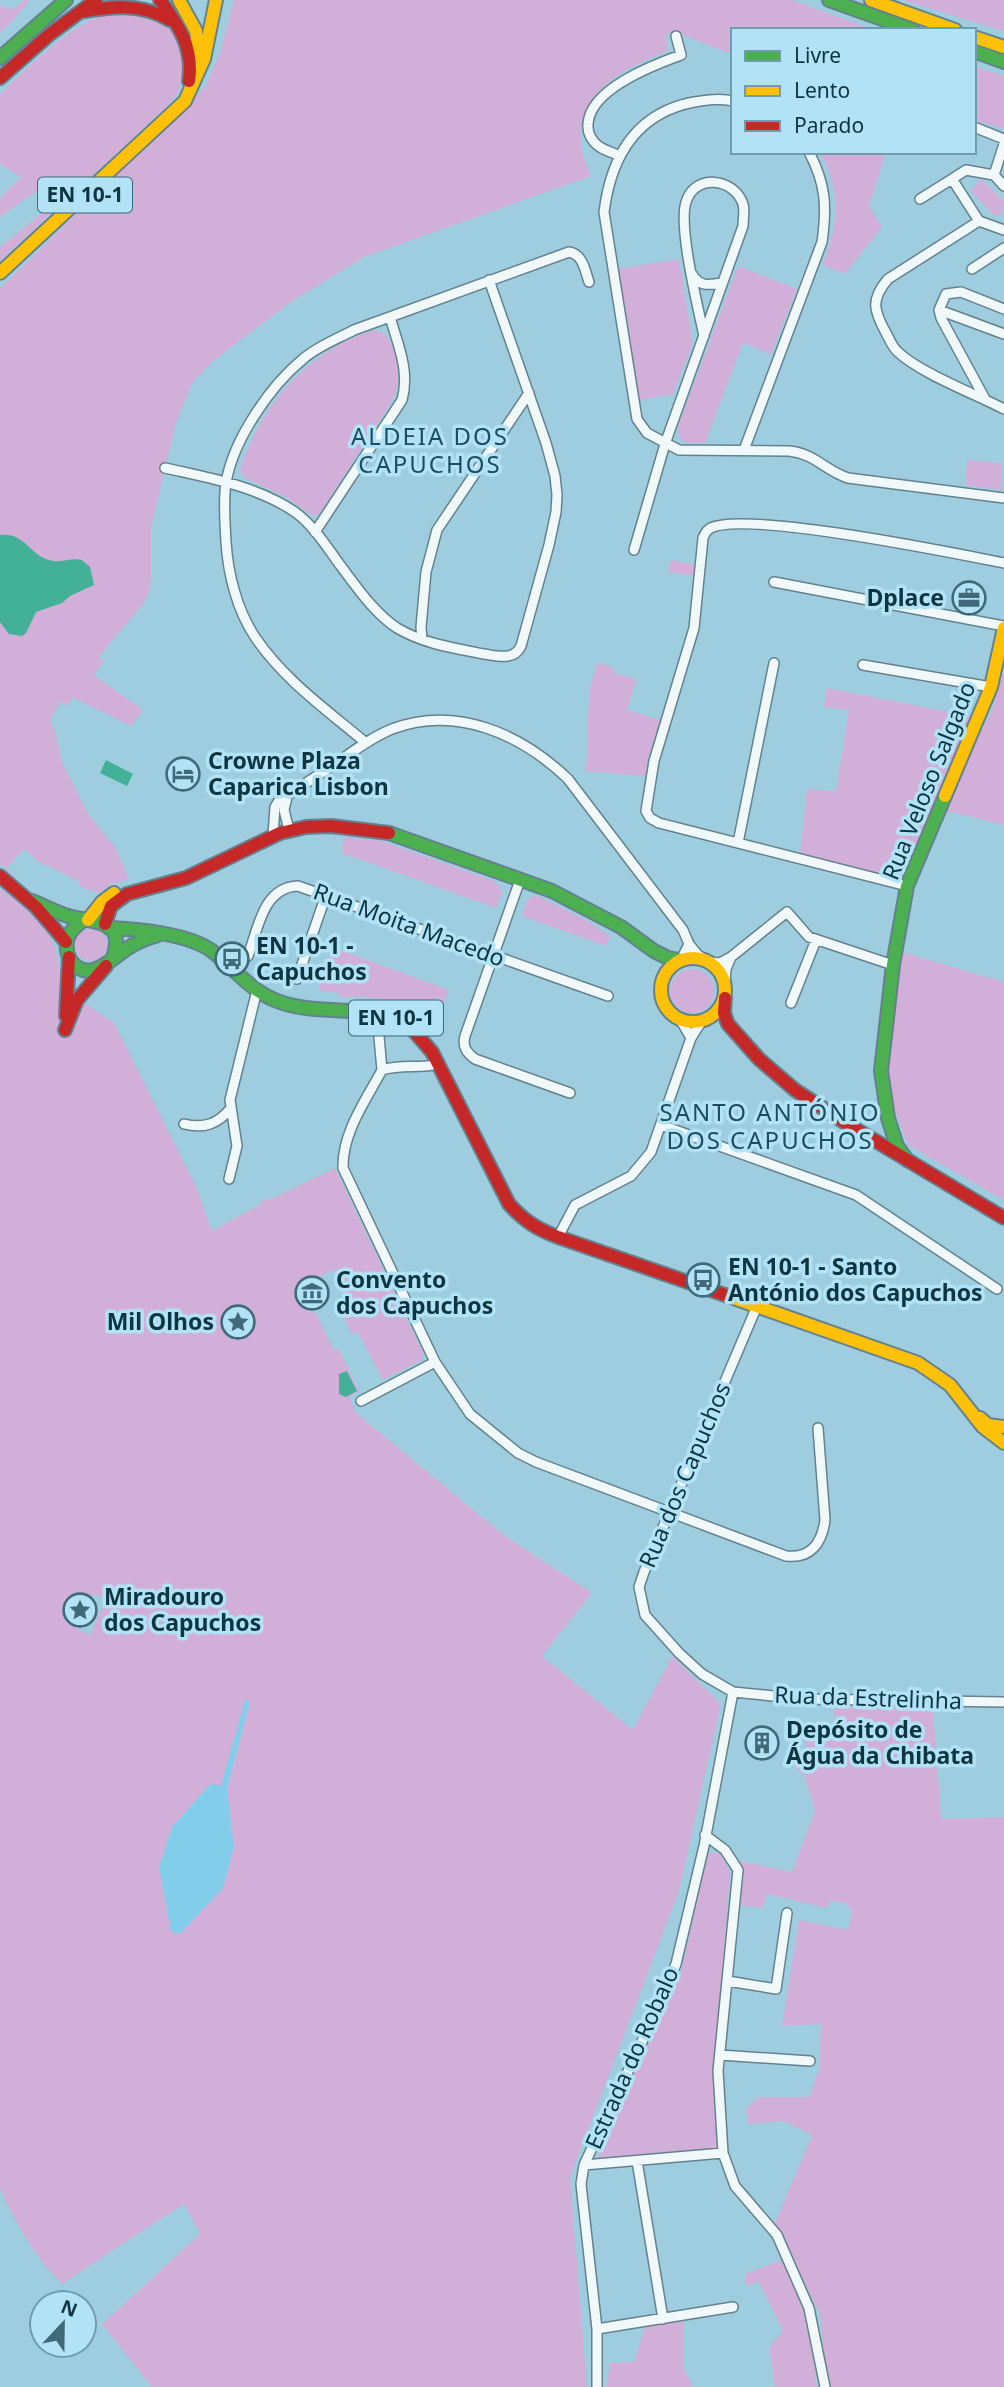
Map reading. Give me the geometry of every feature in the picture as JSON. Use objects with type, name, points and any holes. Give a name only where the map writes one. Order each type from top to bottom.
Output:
[{"type":"main road","points":[[0,58],[66,0]]},
{"type":"main road","points":[[0,78],[36,45],[96,0]]},
{"type":"main road","name":"EN 10-1","points":[[160,0],[182,33],[191,56],[191,76],[183,99],[171,116]]},
{"type":"main road","points":[[166,0],[179,16],[191,20]]},
{"type":"main road","name":"EN 10-1","points":[[179,0],[198,39],[200,54],[194,84]]},
{"type":"main road","name":"EN 10-1","points":[[191,20],[207,13],[216,0]]},
{"type":"main road","name":"EN 10-1","points":[[0,273],[185,101],[206,51],[216,0]]},
{"type":"main road","points":[[830,0],[907,28]]},
{"type":"main road","points":[[871,0],[949,28]]},
{"type":"main road","points":[[78,12],[117,4],[140,5],[168,18],[182,33]]},
{"type":"main road","points":[[976,38],[1004,47]]},
{"type":"main road","points":[[976,52],[1004,62]]},
{"type":"main road","name":"Rua Veloso Salgado","points":[[907,1160],[900,1153],[888,1118],[881,1071],[893,965],[907,886],[991,687],[1004,627]]},
{"type":"main road","points":[[69,957],[65,1030],[77,1000],[114,954],[114,936],[107,926],[107,910],[112,903],[120,897],[184,879],[273,835],[334,824],[393,834],[552,891],[621,928],[668,958],[699,958],[708,961],[720,971],[725,982],[724,1013],[727,1024]]},
{"type":"main road","name":"EN 10-1","points":[[0,876],[48,917],[65,942],[69,957]]},
{"type":"main road","points":[[65,942],[71,929],[86,920],[112,894],[122,891],[135,892]]},
{"type":"main road","name":"EN 10-1","points":[[32,901],[107,926],[184,938],[200,944],[257,990],[282,1004],[307,1008],[358,1009],[385,1014],[403,1021],[418,1034],[439,1064],[509,1205],[522,1219],[537,1229],[558,1237],[918,1363],[941,1376],[976,1415],[990,1436],[1004,1443]]},
{"type":"main road","points":[[69,957],[76,965],[86,970],[96,970],[136,943],[160,935]]},
{"type":"main road","points":[[654,951],[665,973]]},
{"type":"main road","points":[[680,960],[665,973],[660,993],[669,1012],[681,1021],[717,1020],[727,1024],[779,1077],[819,1107],[856,1129],[870,1132],[907,1160],[1004,1218]]},
{"type":"main road","points":[[704,1021],[716,1014],[725,998]]},
{"type":"main road","points":[[880,1138],[888,1118]]},
{"type":"main road","points":[[880,1138],[887,1144],[895,1137]]},
{"type":"main road","name":"EN 10-1","points":[[976,1415],[988,1425],[1004,1427]]},
{"type":"street","points":[[620,156],[599,146],[591,137],[587,130],[590,114],[617,85],[646,68],[681,55],[676,36]]},
{"type":"street","points":[[731,100],[703,100],[681,105],[644,124],[620,156],[606,194],[604,212],[608,243],[637,418],[647,433],[665,444],[687,451],[804,453],[838,475],[848,478],[1004,498]]},
{"type":"street","points":[[976,128],[1004,139]]},
{"type":"street","points":[[994,175],[1004,144]]},
{"type":"street","points":[[744,450],[822,242],[826,211],[824,190],[810,154]]},
{"type":"street","points":[[920,199],[966,170],[994,175],[1004,186]]},
{"type":"street","points":[[952,179],[979,221],[1004,230]]},
{"type":"street","points":[[634,550],[665,444],[704,335],[722,283],[743,226],[744,210],[736,192],[718,181],[698,186],[685,203],[691,272],[704,335]]},
{"type":"street","points":[[979,221],[888,279],[880,290],[875,308],[876,315],[900,354],[1004,409]]},
{"type":"street","points":[[972,270],[1004,248]]},
{"type":"street","points":[[366,743],[274,663],[253,635],[237,600],[227,559],[224,520],[226,482],[240,445],[263,403],[303,359],[323,345],[390,317],[569,252],[579,256],[589,282]]},
{"type":"street","points":[[691,272],[699,282],[706,285],[722,283]]},
{"type":"street","points":[[165,468],[226,482],[281,503],[298,514],[356,586],[397,628],[442,646],[501,657],[513,656],[521,646],[556,512],[555,476],[489,280]]},
{"type":"street","points":[[985,399],[940,317],[939,310],[946,294],[956,292],[1004,309]]},
{"type":"street","points":[[939,310],[1004,334]]},
{"type":"street","points":[[315,532],[402,400],[406,386],[405,370],[390,317]]},
{"type":"street","points":[[422,639],[426,572],[437,530],[529,393]]},
{"type":"street","points":[[907,886],[659,823],[650,818],[646,811],[654,761],[694,628],[701,544],[706,531],[711,528],[788,526],[1004,563]]},
{"type":"street","points":[[774,582],[1004,627]]},
{"type":"street","points":[[738,843],[774,663]]},
{"type":"street","points":[[863,665],[991,687]]},
{"type":"street","points":[[273,835],[275,807],[278,802],[366,743],[402,726],[442,720],[485,726],[524,744],[554,765],[568,779],[683,930],[689,944],[698,955],[708,961],[720,963],[731,957],[787,912],[805,933],[816,940],[893,965]]},
{"type":"street","points":[[287,797],[284,810],[289,830]]},
{"type":"street","points":[[520,880],[464,1041],[467,1053],[475,1059],[570,1093]]},
{"type":"street","name":"Rua Moita Macedo","points":[[248,956],[269,900],[282,888],[298,886],[608,996]]},
{"type":"street","points":[[297,979],[326,895]]},
{"type":"street","points":[[791,1003],[816,940]]},
{"type":"street","points":[[680,960],[689,944]]},
{"type":"street","points":[[725,982],[731,957]]},
{"type":"street","points":[[229,1179],[237,1146],[230,1100],[257,990]]},
{"type":"street","points":[[385,1014],[379,1037],[382,1070],[351,1130],[344,1149],[343,1168],[435,1362],[470,1414],[518,1453],[786,1556],[796,1557],[805,1555],[820,1541],[825,1520],[818,1428]]},
{"type":"street","points":[[681,1021],[691,1038]]},
{"type":"street","points":[[558,1237],[575,1205],[631,1176],[642,1164],[661,1125],[691,1038],[704,1021]]},
{"type":"street","points":[[382,1070],[439,1064]]},
{"type":"street","points":[[184,1125],[213,1124],[223,1118],[231,1108]]},
{"type":"street","points":[[661,1125],[856,1195],[997,1289]]},
{"type":"street","name":"Rua dos Capuchos","points":[[733,1692],[702,1674],[679,1653],[645,1615],[639,1587],[757,1306]]},
{"type":"street","points":[[361,1401],[435,1362]]},
{"type":"street","name":"Rua da Estrelinha","points":[[733,1692],[804,1699],[1004,1702]]},
{"type":"street","name":"Estrada do Robalo","points":[[597,2387],[597,2329],[581,2183],[584,2165],[676,1964],[733,1692]]},
{"type":"street","points":[[705,1835],[725,1850],[738,1870],[719,2071],[723,2152],[735,2186],[776,2235],[809,2308],[814,2322],[825,2387]]},
{"type":"street","points":[[727,1981],[776,1989],[788,1913]]},
{"type":"street","points":[[720,2055],[810,2061]]},
{"type":"street","points":[[584,2165],[723,2152]]},
{"type":"street","points":[[637,2161],[663,2319]]},
{"type":"street","points":[[597,2329],[733,2307]]},
{"type":"shaded area","points":[[24,0],[30,0],[0,33],[0,5],[13,9]]},
{"type":"shaded area","points":[[234,0],[792,0],[869,28],[731,28],[731,54],[672,31],[666,35],[668,51],[636,65],[607,84],[586,110],[581,126],[581,145],[591,176],[364,257],[288,304],[212,362],[192,383],[175,426],[151,528],[149,592],[143,604],[99,657],[104,661],[94,675],[143,710],[131,726],[72,697],[68,706],[60,702],[50,721],[62,762],[88,814],[115,847],[129,879],[111,884],[99,893],[80,887],[80,882],[45,864],[44,866],[24,849],[7,868],[16,879],[0,864],[0,288],[87,201],[186,109],[206,85],[220,52]]},
{"type":"shaded area","points":[[902,0],[1004,0],[1004,31]]},
{"type":"shaded area","points":[[135,10],[165,25],[179,40],[185,61],[177,94],[0,261],[0,247],[53,204],[41,188],[0,217],[0,198],[21,177],[0,164],[0,94],[80,26],[108,13]]},
{"type":"shaded area","points":[[976,67],[1004,76],[1004,129],[976,122]]},
{"type":"shaded area","points":[[821,154],[885,154],[869,206],[882,227],[845,274],[823,265],[832,235],[835,208],[835,195]]},
{"type":"shaded area","points":[[981,179],[1004,201],[1004,209],[996,217],[970,191]]},
{"type":"shaded area","points":[[679,259],[692,337],[691,348],[673,394],[639,400],[617,269]]},
{"type":"shaded area","points":[[738,266],[797,289],[771,354],[743,343],[705,443],[688,443],[680,439],[678,427]]},
{"type":"shaded area","points":[[374,330],[381,332],[391,343],[398,370],[396,391],[320,513],[313,516],[286,497],[242,476],[240,469],[249,445],[274,402],[290,383],[328,351]]},
{"type":"shaded area","points":[[967,460],[1002,463],[1001,490],[965,485]]},
{"type":"shaded area","points":[[0,535],[16,537],[49,560],[82,560],[90,567],[94,585],[70,596],[62,603],[36,612],[22,636],[9,634],[0,622]]},
{"type":"shaded area","points":[[671,560],[697,565],[697,576],[668,572]]},
{"type":"shaded area","points":[[597,663],[614,667],[613,673],[637,679],[627,710],[660,720],[646,776],[586,771],[589,691]]},
{"type":"shaded area","points":[[1004,670],[1004,825],[953,812],[942,814],[956,780],[992,711]]},
{"type":"shaded area","points":[[827,688],[975,717],[923,829],[906,882],[800,854],[807,789],[836,791],[849,710],[824,707]]},
{"type":"shaded area","points":[[106,760],[133,774],[127,786],[100,773]]},
{"type":"shaded area","points":[[343,837],[382,841],[494,881],[502,893],[496,908],[342,853]]},
{"type":"shaded area","points":[[0,888],[36,918],[52,940],[57,953],[59,985],[114,1023],[197,1189],[212,1231],[259,1205],[265,1198],[269,1200],[335,1168],[423,1353],[422,1360],[383,1380],[358,1332],[352,1334],[337,1305],[347,1300],[333,1270],[298,1286],[310,1313],[315,1311],[334,1351],[339,1349],[359,1391],[350,1397],[355,1412],[505,1536],[592,1593],[542,1656],[633,1730],[672,1656],[721,1704],[679,1891],[570,2177],[587,2387],[152,2387],[102,2324],[200,2234],[184,2204],[62,2284],[27,2240],[0,2189]],"holes":[[[94,1594],[106,1599],[90,1635],[77,1629],[75,1612],[79,1604]],[[245,1700],[250,1702],[227,1789],[234,1847],[223,1888],[180,1934],[171,1932],[159,1867],[172,1827],[210,1784],[221,1786]]]},
{"type":"shaded area","points":[[536,895],[584,919],[610,936],[606,946],[522,916],[528,899]]},
{"type":"shaded area","points":[[91,929],[102,934],[107,945],[102,956],[91,961],[80,956],[75,945],[80,934]]},
{"type":"shaded area","points":[[332,947],[449,990],[441,1011],[430,1025],[409,1011],[388,1002],[365,997],[339,998],[339,993],[319,991],[321,980],[338,985],[341,979],[323,972]]},
{"type":"shaded area","points":[[902,952],[1004,982],[1004,1200],[908,1145],[886,1087],[888,1042]]},
{"type":"shaded area","points":[[692,969],[707,976],[714,991],[707,1006],[692,1013],[677,1006],[670,991],[677,976]]},
{"type":"shaded area","points":[[347,1371],[357,1391],[346,1397],[339,1394],[339,1374]]},
{"type":"shaded area","points":[[244,1699],[250,1702],[227,1789],[234,1847],[223,1889],[180,1934],[171,1932],[159,1867],[172,1827],[211,1784],[221,1786]]},
{"type":"shaded area","points":[[933,1707],[941,1819],[1004,1817],[1004,2387],[830,2387],[820,2314],[775,2223],[812,2135],[784,2121],[748,2124],[746,2109],[759,2097],[809,2097],[819,2070],[821,2024],[782,2026],[799,1920],[848,1930],[852,1911],[845,1903],[830,1901],[827,1908],[767,1894],[763,1908],[740,1905],[743,1873],[736,1860],[792,1872],[815,1811],[805,1777],[788,1761],[806,1747],[799,1725],[838,1724],[833,1708]]},
{"type":"shaded area","points":[[708,1853],[720,1853],[730,1872],[713,2103],[719,2148],[597,2162],[609,2120],[680,1976]]},
{"type":"shaded area","points":[[784,2259],[806,2309],[817,2387],[775,2387],[769,2348],[783,2331],[759,2282],[746,2286],[745,2274]]},
{"type":"shaded area","points":[[684,2319],[684,2369],[693,2387],[606,2387],[610,2363],[634,2362],[645,2327]]},
{"type":"traffic: fast","points":[[0,58],[66,0]]},
{"type":"traffic: fast","points":[[829,0],[907,28]]},
{"type":"traffic: fast","points":[[976,52],[1004,62]]},
{"type":"traffic: fast","points":[[907,1160],[897,1146],[888,1118],[881,1071],[893,965],[907,886],[945,796]]},
{"type":"traffic: fast","points":[[389,833],[552,891],[621,927],[654,951],[679,960]]},
{"type":"traffic: fast","points":[[32,901],[68,916],[97,922],[112,929],[116,946],[112,960]]},
{"type":"traffic: fast","points":[[84,920],[71,931],[67,946],[71,961],[78,968],[85,970],[100,967],[135,944],[158,935]]},
{"type":"traffic: fast","points":[[109,928],[163,934],[202,945],[261,993],[280,1002],[297,1007],[381,1015],[413,1030]]},
{"type":"traffic: slow","points":[[179,0],[196,31],[200,59]]},
{"type":"traffic: slow","points":[[0,273],[185,101],[204,59],[216,0]]},
{"type":"traffic: slow","points":[[871,0],[949,28]]},
{"type":"traffic: slow","points":[[976,38],[1004,47]]},
{"type":"traffic: slow","points":[[945,796],[991,687],[1004,628]]},
{"type":"traffic: slow","points":[[88,920],[102,902],[114,893]]},
{"type":"traffic: slow","points":[[687,958],[699,958],[716,967],[723,978],[725,990],[723,1002],[716,1013],[699,1022],[687,1022],[675,1017],[666,1008],[661,996],[661,984],[666,972],[675,963],[687,958]]},
{"type":"traffic: slow","points":[[725,1295],[918,1363],[950,1385],[983,1427],[1004,1443]]},
{"type":"traffic: slow","points":[[980,1418],[988,1425],[1004,1427]]},
{"type":"traffic: jam","points":[[0,78],[50,34],[96,0]]},
{"type":"traffic: jam","points":[[160,0],[184,38],[189,58],[189,81]]},
{"type":"traffic: jam","points":[[80,12],[126,7],[148,11],[170,20]]},
{"type":"traffic: jam","points":[[105,924],[111,906],[127,894],[186,878],[280,833],[306,827],[331,826],[389,833]]},
{"type":"traffic: jam","points":[[0,876],[36,907],[66,942]]},
{"type":"traffic: jam","points":[[66,1016],[69,957]]},
{"type":"traffic: jam","points":[[65,1030],[77,1000],[106,966]]},
{"type":"traffic: jam","points":[[725,998],[724,1013],[728,1024],[759,1059],[795,1090],[1004,1218]]},
{"type":"traffic: jam","points":[[413,1030],[432,1052],[509,1204],[520,1215],[537,1228],[558,1237],[725,1295]]},
{"type":"place","name":"Dplace","points":[[969,598]]},
{"type":"place","name":"Crowne Plaza Caparica Lisbon","points":[[183,774]]},
{"type":"place","name":"EN 10-1 - Capuchos","points":[[232,959]]},
{"type":"place","name":"EN 10-1 - Santo António dos Capuchos","points":[[703,1280]]},
{"type":"place","name":"Convento dos Capuchos","points":[[312,1293]]},
{"type":"place","name":"Mil Olhos","points":[[238,1322]]},
{"type":"place","name":"Miradouro dos Capuchos","points":[[80,1610]]},
{"type":"place","name":"Depósito de Água da Chibata","points":[[762,1743]]},
{"type":"district","name":"ALDEIA DOS CAPUCHOS","points":[[430,451]]},
{"type":"district","name":"SANTO ANTÓNIO DOS CAPUCHOS","points":[[770,1127]]}]
